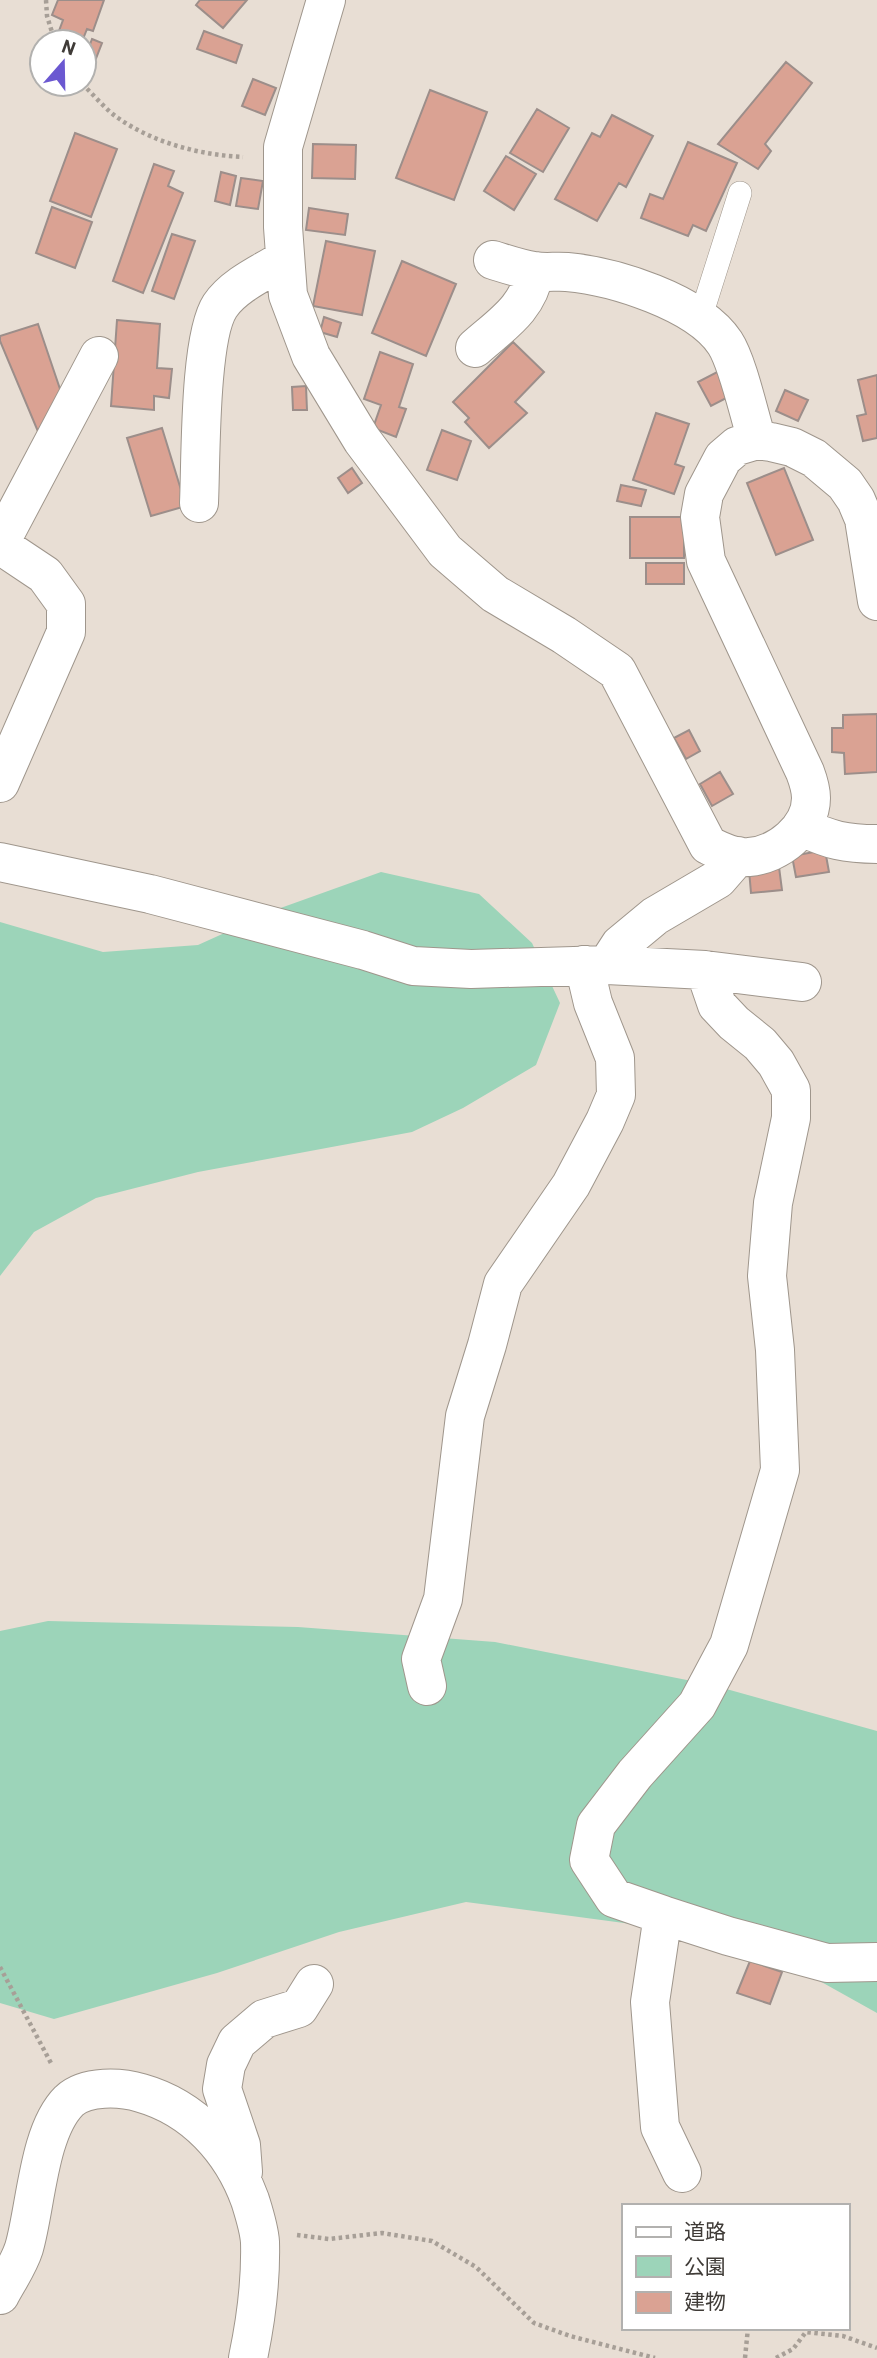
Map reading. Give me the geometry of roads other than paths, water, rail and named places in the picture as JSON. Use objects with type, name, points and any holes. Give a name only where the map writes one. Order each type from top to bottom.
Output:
[{"type":"street","points":[[326,0],[283,147],[288,295],[311,356],[362,440],[445,551],[495,594],[564,635],[617,671],[708,845],[738,856],[750,857],[775,849],[795,835],[801,827],[811,800],[809,784],[706,561],[700,517],[704,494],[723,458],[737,446],[757,440],[792,447],[814,458],[845,484],[864,519],[877,601]]},
{"type":"street","points":[[200,503],[203,394],[210,333],[219,307],[234,291],[285,259]]},
{"type":"street","points":[[493,260],[535,271],[567,272],[606,278],[658,295],[700,319],[725,343],[757,440]]},
{"type":"street","points":[[475,348],[519,310],[531,289],[535,271]]},
{"type":"street","points":[[0,783],[66,632],[66,604],[45,575],[0,544],[99,356]]},
{"type":"street","points":[[801,827],[830,840],[849,844],[877,844]]},
{"type":"street","points":[[427,1686],[421,1659],[443,1600],[465,1416],[503,1284],[571,1185],[617,1095],[615,1058],[593,1003],[596,965],[646,923],[718,879],[738,856]]},
{"type":"street","points":[[0,862],[150,894],[363,950],[413,966],[471,969],[596,965],[705,970],[802,982]]},
{"type":"street","points":[[705,970],[717,1005],[760,1044],[776,1063],[791,1090],[791,1118],[773,1203],[767,1276],[775,1350],[780,1470],[729,1645],[697,1705],[635,1774],[596,1825],[589,1860],[614,1898],[741,1940],[827,1963],[877,1962]]},
{"type":"street","points":[[663,1915],[650,2002],[660,2127],[682,2173]]},
{"type":"street","points":[[244,2185],[241,2145],[222,2089],[226,2065],[237,2042],[264,2019],[299,2008],[314,1984]]},
{"type":"street","points":[[0,2295],[24,2250],[44,2151],[59,2116],[71,2099],[110,2088],[131,2090],[156,2097],[179,2108],[197,2122],[232,2159],[244,2185],[260,2239],[256,2323],[248,2358]]},
{"type":"lane","points":[[700,319],[740,193]]}]
